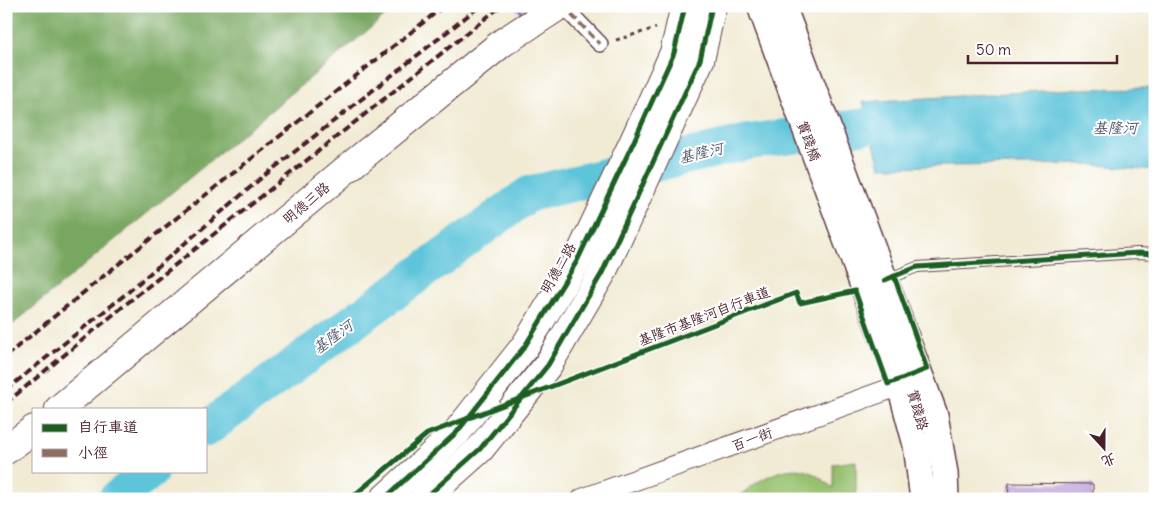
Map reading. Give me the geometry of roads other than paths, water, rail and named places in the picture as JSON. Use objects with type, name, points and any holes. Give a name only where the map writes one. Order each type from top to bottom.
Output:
[{"type":"main road","name":"明德三路","points":[[60,408],[343,172],[495,49],[559,6]]},
{"type":"main road","name":"明德二路","points":[[384,499],[457,432],[525,346],[577,261],[674,53],[685,6]]},
{"type":"main road","points":[[424,499],[480,449],[548,364],[602,272],[700,60],[712,6]]},
{"type":"main road","points":[[6,450],[32,431]]},
{"type":"street","points":[[563,6],[600,44]]},
{"type":"street","name":"實踐橋","points":[[768,7],[874,273]]},
{"type":"street","name":"實踐路","points":[[874,273],[910,382],[924,499]]},
{"type":"street","name":"實踐路","points":[[910,382],[935,415],[945,473],[946,499]]},
{"type":"street","name":"百一街","points":[[582,499],[910,382]]},
{"type":"lane","points":[[874,273],[917,268],[1138,253],[1155,254]]},
{"type":"water","name":"基隆河","points":[[1155,88],[1155,170],[1085,164],[880,167],[863,102],[1073,89]]},
{"type":"waterway","name":"基隆河","points":[[208,428],[529,194],[748,142],[918,119]]},
{"type":"waterway","name":"基隆河","points":[[116,499],[150,472]]},
{"type":"railway","points":[[6,356],[111,270],[444,6]]},
{"type":"railway","points":[[6,390],[127,293],[260,179],[480,6]]},
{"type":"railway","points":[[6,403],[131,300],[501,6]]}]
